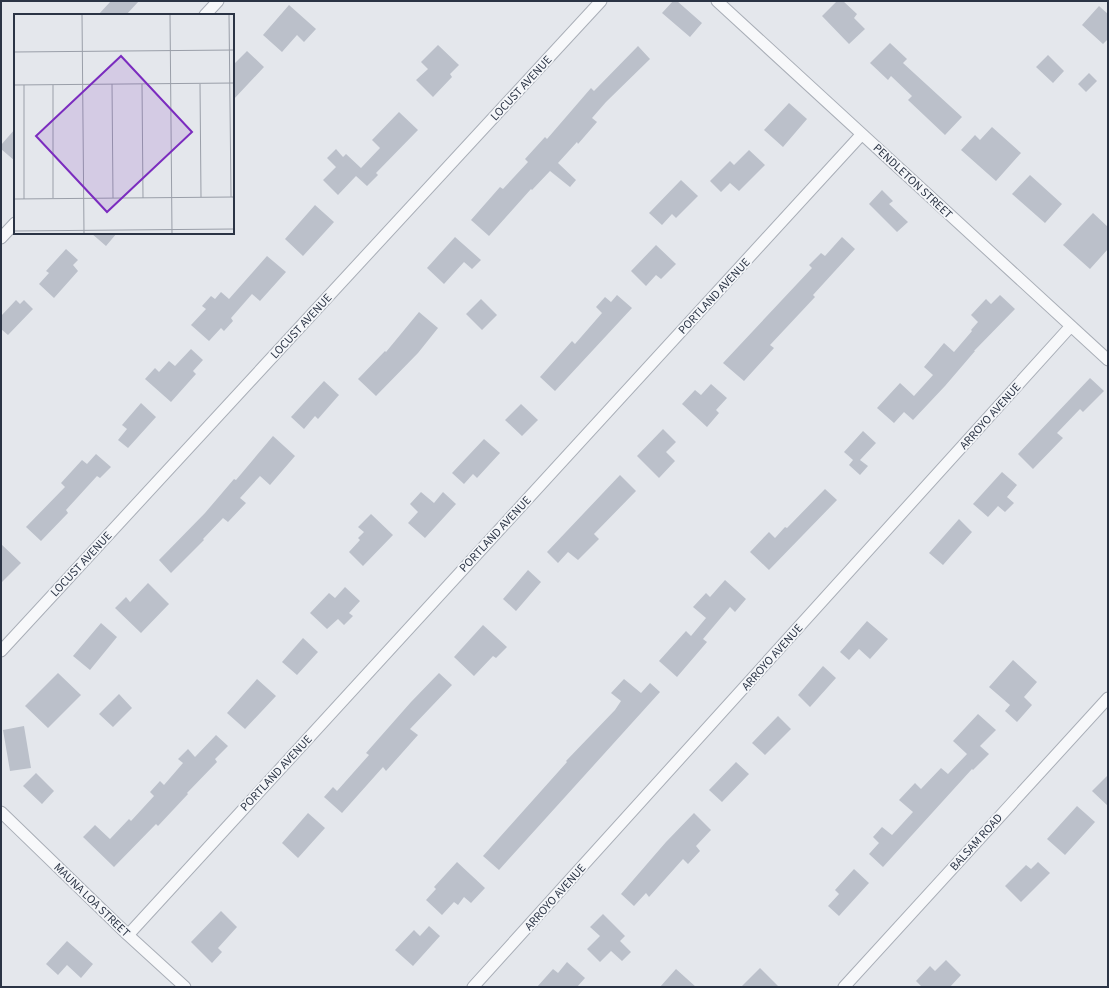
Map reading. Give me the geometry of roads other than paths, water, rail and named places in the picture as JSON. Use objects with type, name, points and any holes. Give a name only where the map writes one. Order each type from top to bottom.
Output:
[{"type":"street","points":[[206,14],[218,1]]},
{"type":"street","name":"LOCUST AVENUE","points":[[1,651],[602,1]]},
{"type":"street","name":"PENDLETON STREET","points":[[717,1],[1108,360]]},
{"type":"street","name":"PORTLAND AVENUE","points":[[128,935],[862,134]]},
{"type":"street","points":[[1,238],[14,223]]},
{"type":"street","name":"ARROYO AVENUE","points":[[473,987],[1071,326]]},
{"type":"street","name":"BALSAM ROAD","points":[[844,987],[1108,698]]},
{"type":"street","name":"MAUNA LOA STREET","points":[[1,812],[128,935],[185,987]]}]
